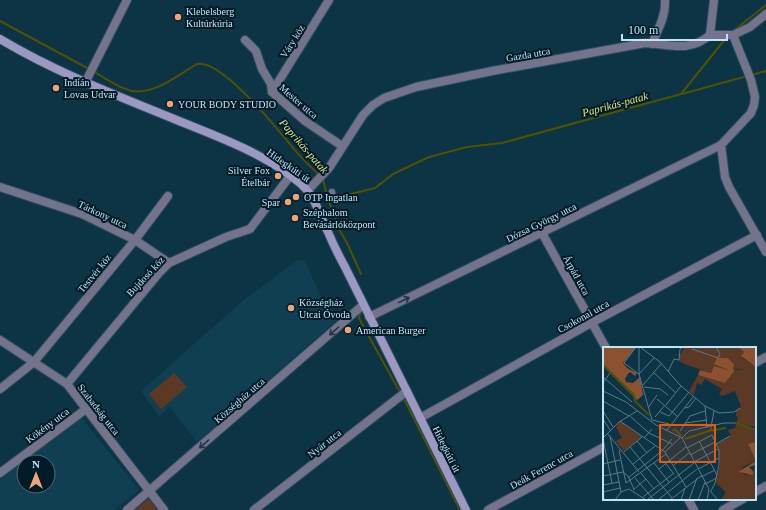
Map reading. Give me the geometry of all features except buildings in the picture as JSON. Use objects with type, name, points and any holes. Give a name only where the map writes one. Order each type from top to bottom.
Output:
[{"type":"main road","name":"Hidegkúti út","points":[[0,39],[28,55],[262,157],[308,190],[315,201],[327,232],[369,317],[404,393],[420,418],[466,510]]},
{"type":"street","points":[[87,80],[127,0]]},
{"type":"street","name":"Váry köz","points":[[272,92],[329,0]]},
{"type":"street","points":[[652,44],[663,16],[665,0]]},
{"type":"street","points":[[710,35],[714,0]]},
{"type":"street","name":"Gazda utca","points":[[308,190],[324,174],[363,115],[373,105],[384,98],[401,91],[492,71],[645,44],[681,46],[704,41],[710,35],[729,35],[746,29],[766,14]]},
{"type":"street","points":[[729,35],[751,80],[755,98],[751,113],[721,145],[725,177],[729,187],[766,252]]},
{"type":"street","name":"Mester utca","points":[[245,40],[256,51],[262,69],[271,84],[272,92],[305,120],[342,146]]},
{"type":"street","name":"Dózsa György utca","points":[[369,317],[721,145]]},
{"type":"street","name":"Bujdosó köz","points":[[67,384],[159,273],[169,263],[226,236],[250,229],[290,176]]},
{"type":"street","name":"Tárkony utca","points":[[0,187],[82,214],[135,240],[169,263]]},
{"type":"street","name":"Testvér köz","points":[[0,389],[34,362],[135,240],[168,196]]},
{"type":"street","name":"Árpád utca","points":[[542,233],[593,322],[606,347]]},
{"type":"street","name":"Csokonai utca","points":[[420,418],[593,322],[757,235]]},
{"type":"street","name":"Községház utca","points":[[127,510],[363,305]]},
{"type":"street","name":"Szabadság utca","points":[[0,340],[67,384],[164,510]]},
{"type":"street","points":[[756,362],[766,357]]},
{"type":"street","name":"Nyár utca","points":[[254,510],[404,393]]},
{"type":"street","name":"Kökény utca","points":[[0,473],[86,409]]},
{"type":"street","name":"Deák Ferenc utca","points":[[488,510],[603,447]]},
{"type":"street","points":[[756,491],[766,486]]},
{"type":"street","points":[[689,500],[694,510]]},
{"type":"street","points":[[723,510],[741,500]]},
{"type":"shaded area","points":[[298,260],[305,261],[320,295],[339,318],[197,442],[170,407],[159,416],[141,391],[245,299]]},
{"type":"shaded area","points":[[174,373],[187,387],[161,409],[149,394]]},
{"type":"shaded area","points":[[81,417],[139,490],[114,510],[0,510],[0,479],[16,467],[16,494],[56,494],[56,454],[33,454]]},
{"type":"shaded area","points":[[149,498],[157,510],[135,510]]},
{"type":"waterway","name":"Paprikás-patak","points":[[732,32],[766,5]]},
{"type":"waterway","name":"Paprikás-patak","points":[[0,21],[89,69]]},
{"type":"waterway","name":"Paprikás-patak","points":[[323,179],[327,196],[351,194],[375,188],[393,174],[429,157],[467,147],[502,143],[681,94],[726,38]]},
{"type":"waterway","name":"Paprikás-patak","points":[[93,71],[122,88],[132,91],[140,91],[149,90],[166,83],[197,64],[208,65],[220,72],[249,98],[263,112],[300,156],[320,176]]},
{"type":"waterway","points":[[752,75],[766,71]]},
{"type":"waterway","points":[[682,94],[747,76]]},
{"type":"waterway","points":[[327,196],[339,229],[361,274]]},
{"type":"waterway","points":[[360,314],[359,318],[362,324],[401,394]]},
{"type":"waterway","points":[[403,397],[460,510]]},
{"type":"place","name":"Klebelsberg Kultúrkúria","points":[[178,17]]},
{"type":"place","name":"Indián Lovas Udvar","points":[[56,88]]},
{"type":"place","name":"YOUR BODY STUDIO","points":[[170,104]]},
{"type":"place","name":"Silver Fox Ételbár","points":[[278,176]]},
{"type":"place","name":"OTP Ingatlan","points":[[296,197]]},
{"type":"place","name":"Spar","points":[[288,202]]},
{"type":"place","name":"Széphalom Bevásárlóközpont","points":[[295,218]]},
{"type":"place","name":"Községház Utcai Óvoda","points":[[291,308]]},
{"type":"place","name":"American Burger","points":[[348,330]]}]
